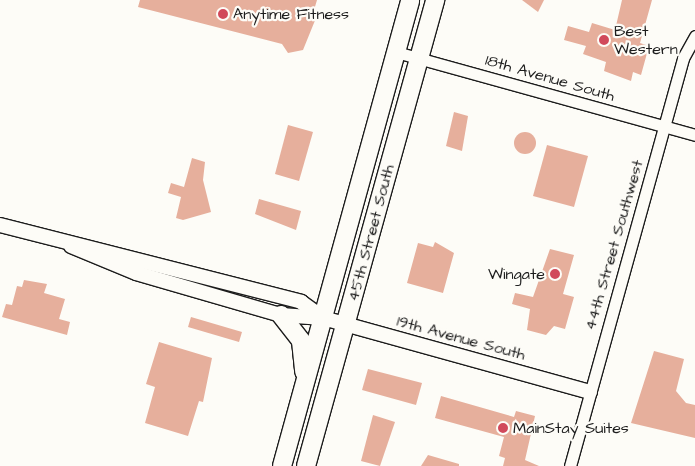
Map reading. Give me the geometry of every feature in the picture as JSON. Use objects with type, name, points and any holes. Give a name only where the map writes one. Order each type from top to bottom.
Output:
[{"type":"main road","name":"45th Street South","points":[[282,466],[410,0]]},
{"type":"main road","name":"45th Street South","points":[[306,466],[347,325],[435,0]]},
{"type":"main road","points":[[281,315],[301,341],[306,380]]},
{"type":"street","name":"44th Street Southwest","points":[[570,466],[683,58],[695,36]]},
{"type":"street","name":"18th Avenue South","points":[[396,52],[695,135]]},
{"type":"street","name":"19th Avenue South","points":[[0,226],[71,246],[159,262],[273,294],[301,302],[323,318]]},
{"type":"street","name":"19th Avenue South","points":[[71,246],[136,273],[281,315],[323,318],[590,392]]},
{"type":"building","points":[[140,0],[317,0],[312,17],[316,18],[303,50],[288,53],[282,44],[138,7]]},
{"type":"building","points":[[522,0],[544,0],[538,12]]},
{"type":"building","name":"Best Western","points":[[622,0],[652,0],[640,43],[649,46],[641,75],[633,72],[631,81],[604,71],[606,62],[583,54],[586,46],[564,40],[568,26],[589,32],[592,23],[615,30]]},
{"type":"building","points":[[454,112],[468,116],[462,151],[446,146]]},
{"type":"building","points":[[288,125],[313,132],[299,181],[275,174]]},
{"type":"building","points":[[525,132],[533,135],[536,143],[533,151],[525,154],[517,151],[514,143],[517,135]]},
{"type":"building","points":[[547,145],[588,156],[574,207],[533,196]]},
{"type":"building","points":[[192,158],[205,162],[203,180],[211,212],[183,220],[176,218],[181,197],[168,193],[171,183],[184,187]]},
{"type":"building","points":[[259,199],[301,211],[296,230],[255,214]]},
{"type":"building","points":[[435,242],[454,253],[443,293],[407,283],[418,243],[433,247]]},
{"type":"building","name":"Wingate","points":[[550,249],[574,255],[563,294],[574,297],[565,329],[554,326],[546,335],[527,330],[530,309],[512,304],[515,293],[533,297]]},
{"type":"building","points":[[24,280],[47,284],[44,293],[65,299],[59,319],[70,322],[67,335],[2,317],[6,304],[12,305],[17,286],[22,287]]},
{"type":"building","points":[[191,317],[242,332],[239,342],[188,327]]},
{"type":"building","points":[[159,342],[212,358],[203,402],[199,401],[188,436],[145,423],[155,387],[146,384]]},
{"type":"building","points":[[654,351],[684,359],[676,391],[686,403],[695,405],[695,438],[631,423]]},
{"type":"building","points":[[368,369],[422,383],[416,405],[362,390]]},
{"type":"building","name":"MainStay Suites","points":[[441,396],[514,417],[516,411],[535,416],[525,460],[539,466],[503,466],[505,458],[499,456],[504,437],[435,418]]},
{"type":"building","points":[[373,415],[395,422],[380,466],[361,461]]},
{"type":"building","points":[[428,455],[459,464],[459,466],[421,466]]},
{"type":"place","name":"Anytime Fitness","points":[[223,14]]},
{"type":"place","name":"Best Western","points":[[604,40]]},
{"type":"place","name":"Wingate","points":[[555,274]]},
{"type":"place","name":"MainStay Suites","points":[[503,428]]}]
